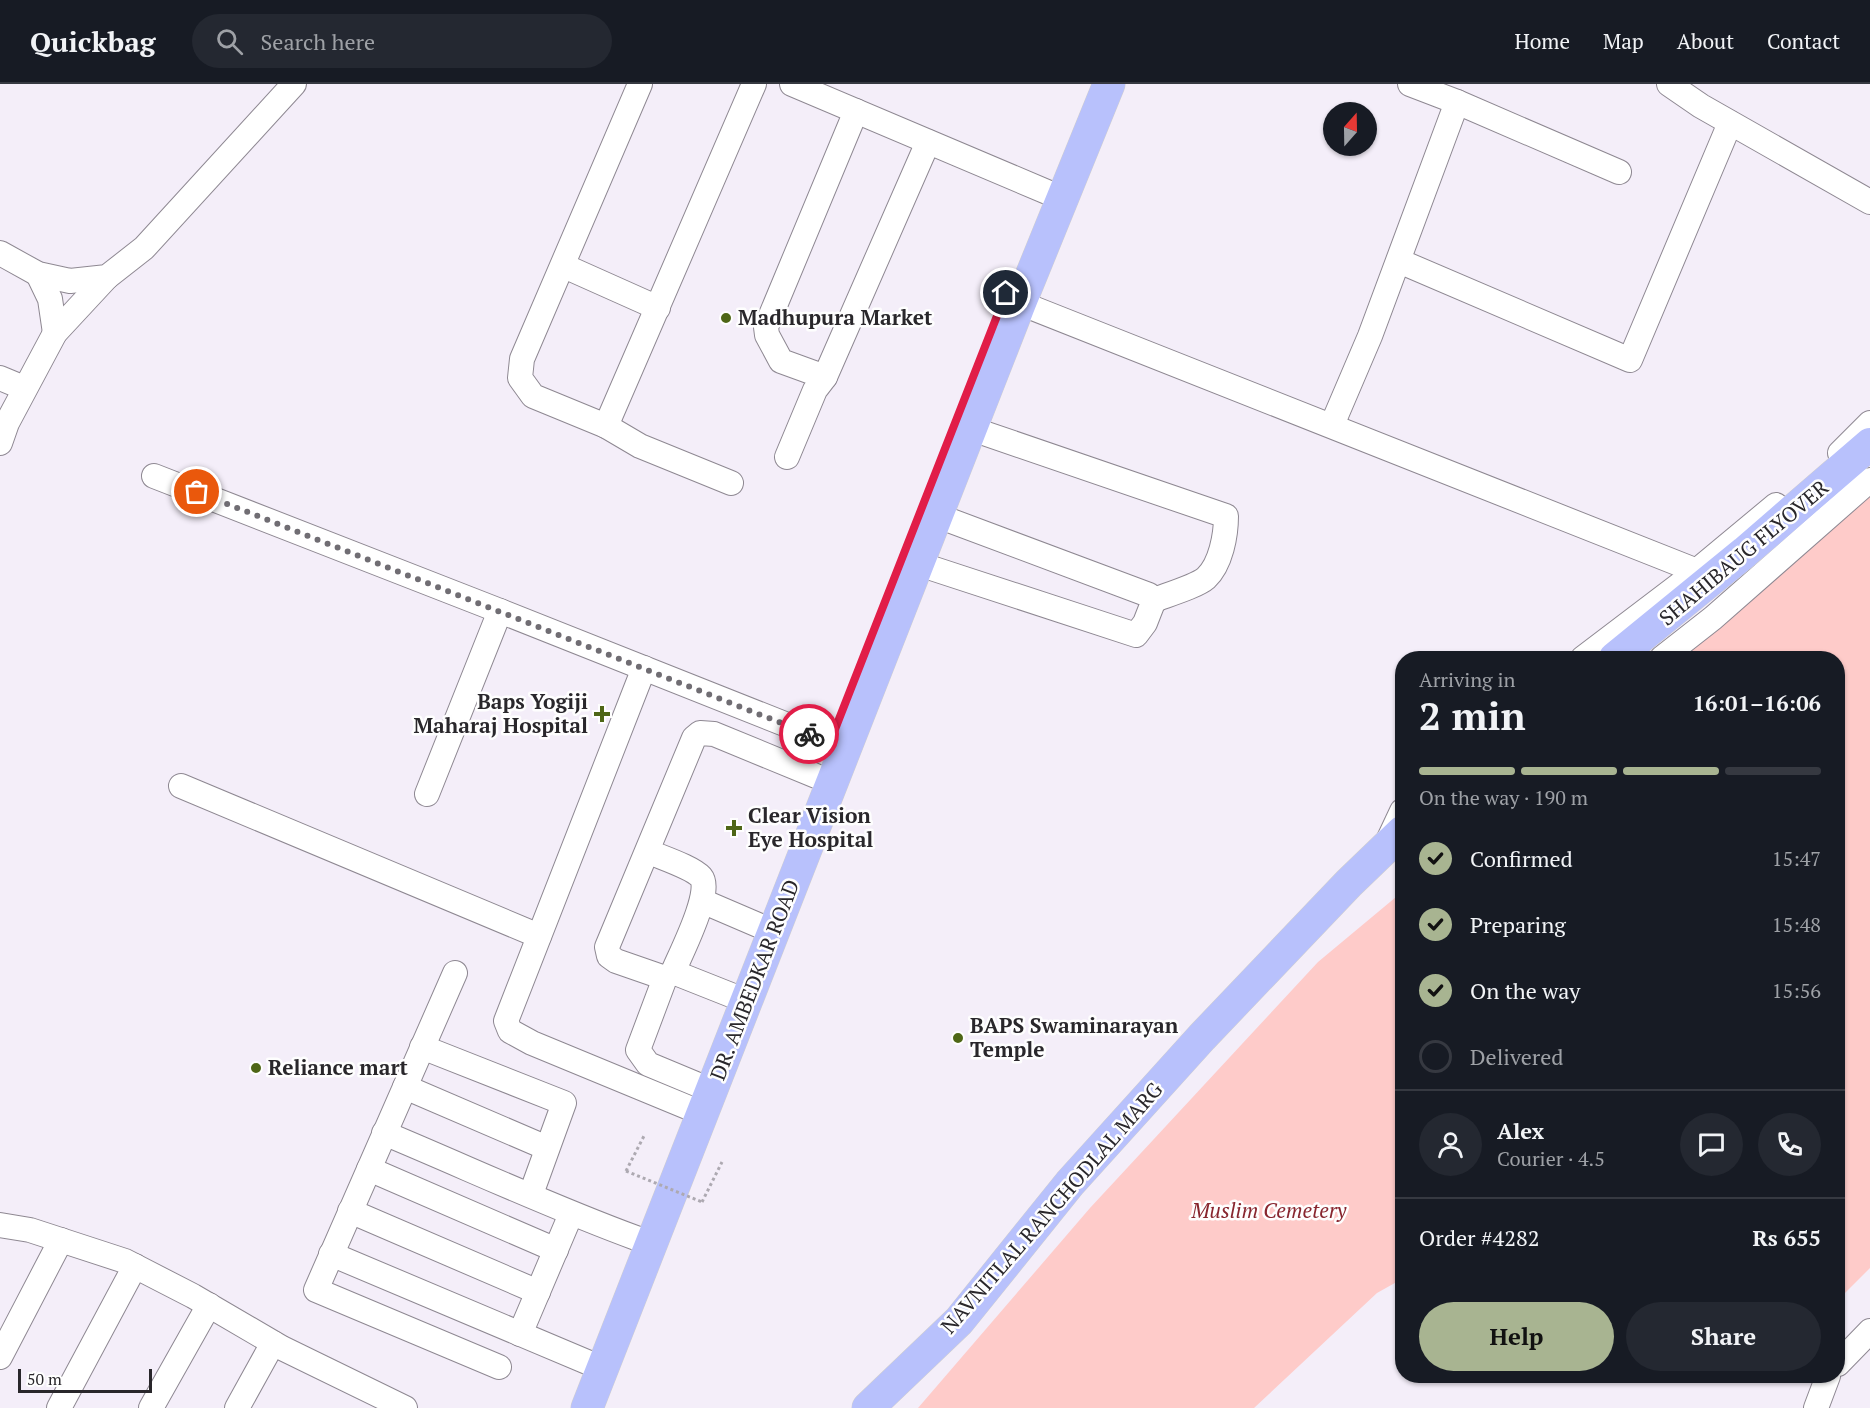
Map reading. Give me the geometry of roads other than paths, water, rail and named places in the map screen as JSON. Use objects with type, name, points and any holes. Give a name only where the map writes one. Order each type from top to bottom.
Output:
[{"type":"main road","name":"DR. AMBEDKAR ROAD","points":[[569,1408],[816,776],[1092,84]]},
{"type":"main road","name":"DR. AMBEDKAR ROAD","points":[[587,1408],[1020,303],[1109,84]]},
{"type":"main road","name":"SHAHIBAUG FLYOVER","points":[[1624,651],[1754,545],[1870,444]]},
{"type":"main road","name":"SHAHIBAUG FLYOVER","points":[[1643,651],[1870,461]]},
{"type":"main road","name":"NAVNITLAL RANCHODLAL MARG","points":[[868,1408],[958,1321],[1078,1174],[1202,1037],[1395,850]]},
{"type":"main road","points":[[886,1408],[968,1329],[1088,1183],[1219,1038],[1395,850]]},
{"type":"street","points":[[0,443],[24,388],[55,333],[107,278],[144,248],[294,84]]},
{"type":"street","points":[[640,84],[564,266],[522,359],[520,378],[533,396],[606,426],[640,446],[731,483]]},
{"type":"street","points":[[606,426],[754,84]]},
{"type":"street","points":[[792,84],[1047,192]]},
{"type":"street","points":[[1410,84],[1619,172]]},
{"type":"street","points":[[1669,84],[1730,123],[1870,201]]},
{"type":"street","points":[[1698,85],[1870,185]]},
{"type":"street","points":[[1332,425],[1399,261],[1457,102]]},
{"type":"street","points":[[825,376],[781,361],[767,335],[766,327],[856,111]]},
{"type":"street","points":[[1399,261],[1630,360],[1730,123]]},
{"type":"street","points":[[787,457],[815,390],[825,376],[928,142]]},
{"type":"street","points":[[0,253],[38,274],[70,281],[107,278]]},
{"type":"street","points":[[564,266],[658,308]]},
{"type":"street","points":[[38,274],[50,299],[55,333]]},
{"type":"street","points":[[1020,303],[1697,571]]},
{"type":"street","points":[[0,378],[24,388]]},
{"type":"street","points":[[1591,651],[1697,571],[1846,447],[1870,423]]},
{"type":"street","points":[[919,564],[1136,635],[1145,623],[1154,600],[1206,578],[1219,555],[1226,535],[1226,516],[972,429]]},
{"type":"street","points":[[154,476],[830,742]]},
{"type":"street","points":[[1671,651],[1713,618],[1870,480]]},
{"type":"street","points":[[938,516],[1149,595],[1154,600]]},
{"type":"street","points":[[427,794],[500,611]]},
{"type":"street","points":[[644,668],[506,1021],[510,1031],[532,1043],[692,1095]]},
{"type":"street","points":[[731,995],[616,961],[609,956],[607,946],[694,738],[700,733],[714,734],[816,776]]},
{"type":"street","points":[[181,786],[539,936]]},
{"type":"street","points":[[647,851],[701,878],[705,893],[638,1050],[648,1064],[692,1095]]},
{"type":"street","points":[[702,901],[758,924]]},
{"type":"street","points":[[455,973],[316,1290],[500,1367]]},
{"type":"street","points":[[422,1047],[564,1103],[531,1194]]},
{"type":"street","points":[[405,1087],[547,1148]]},
{"type":"street","points":[[384,1133],[531,1194],[571,1214],[636,1238]]},
{"type":"street","points":[[369,1169],[555,1250]]},
{"type":"street","points":[[350,1211],[538,1292]]},
{"type":"street","points":[[520,1334],[571,1214]]},
{"type":"street","points":[[0,1225],[30,1230],[135,1266],[209,1305],[273,1343],[405,1408]]},
{"type":"street","points":[[0,1356],[61,1240]]},
{"type":"street","points":[[331,1254],[587,1362]]},
{"type":"street","points":[[59,1408],[135,1266]]},
{"type":"street","points":[[151,1408],[209,1305]]},
{"type":"street","points":[[1845,1357],[1870,1331]]},
{"type":"street","points":[[237,1408],[273,1343]]},
{"type":"street","points":[[1816,1408],[1825,1383]]},
{"type":"place","name":"Madhupura Market","points":[[726,318]]},
{"type":"place","name":"Baps Yogiji Maharaj Hospital","points":[[602,714]]},
{"type":"place","name":"Clear Vision Eye Hospital","points":[[734,828]]},
{"type":"place","name":"BAPS Swaminarayan Temple","points":[[958,1038]]},
{"type":"place","name":"Reliance mart","points":[[256,1068]]},
{"type":"park label","name":"Muslim Cemetery","points":[[1269,1211]]}]
